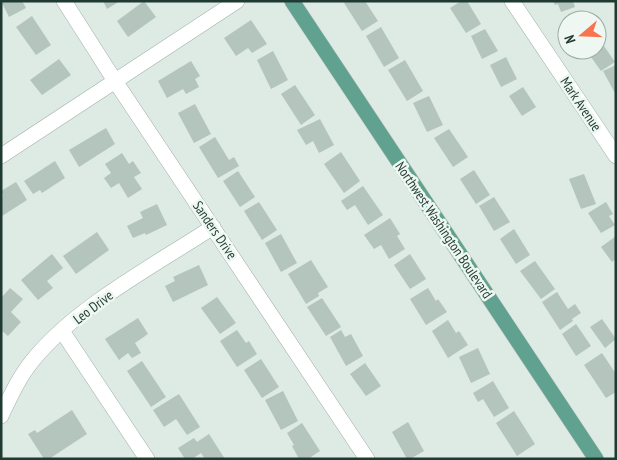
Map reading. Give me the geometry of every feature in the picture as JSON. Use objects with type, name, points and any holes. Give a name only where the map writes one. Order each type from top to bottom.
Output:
[{"type":"main road","name":"Northwest Washington Boulevard","points":[[292,1],[596,459]]},
{"type":"street","name":"Sanders Drive","points":[[64,1],[115,81],[368,459]]},
{"type":"street","points":[[1,156],[236,1]]},
{"type":"street","name":"Mark Avenue","points":[[512,1],[616,156]]},
{"type":"street","name":"Leo Drive","points":[[1,416],[12,391],[33,360],[62,331],[96,303],[213,227]]},
{"type":"street","points":[[62,331],[146,459]]},
{"type":"building","points":[[1,1],[22,1],[26,8],[9,17]]},
{"type":"building","points":[[103,1],[120,1],[107,9]]},
{"type":"building","points":[[144,1],[156,17],[128,37],[117,21]]},
{"type":"building","points":[[347,1],[365,1],[378,21],[362,31],[344,3]]},
{"type":"building","points":[[461,1],[467,1],[481,24],[466,33],[450,8]]},
{"type":"building","points":[[553,1],[573,1],[575,7],[560,10],[558,4],[555,5]]},
{"type":"building","points":[[32,16],[51,45],[36,55],[16,27]]},
{"type":"building","points":[[251,20],[267,44],[252,53],[248,48],[236,56],[224,38]]},
{"type":"building","points":[[381,27],[399,58],[384,67],[366,36]]},
{"type":"building","points":[[485,29],[498,51],[482,59],[471,36]]},
{"type":"building","points":[[607,50],[615,62],[601,71],[593,60],[607,60]]},
{"type":"building","points":[[273,51],[288,80],[271,89],[257,60]]},
{"type":"building","points":[[506,57],[517,79],[501,87],[490,65]]},
{"type":"building","points":[[59,59],[71,75],[42,95],[30,80]]},
{"type":"building","points":[[405,60],[423,91],[407,101],[388,70]]},
{"type":"building","points":[[191,61],[200,76],[195,79],[199,87],[186,94],[183,89],[167,98],[158,81]]},
{"type":"building","points":[[616,65],[616,95],[603,71]]},
{"type":"building","points":[[295,85],[315,115],[301,125],[281,94]]},
{"type":"building","points":[[523,87],[536,107],[522,116],[509,96]]},
{"type":"building","points":[[429,96],[443,125],[427,132],[413,103]]},
{"type":"building","points":[[195,104],[211,134],[194,143],[178,113]]},
{"type":"building","points":[[320,119],[334,145],[319,153],[313,141],[306,145],[297,130]]},
{"type":"building","points":[[106,128],[115,144],[79,167],[69,150]]},
{"type":"building","points":[[449,129],[468,157],[453,167],[434,138]]},
{"type":"building","points":[[215,137],[229,160],[234,157],[239,166],[218,178],[199,147]]},
{"type":"building","points":[[341,152],[360,181],[344,193],[324,164]]},
{"type":"building","points":[[122,153],[129,164],[133,161],[141,173],[134,177],[142,189],[128,198],[119,183],[111,188],[104,178],[111,173],[105,164]]},
{"type":"building","points":[[55,161],[65,178],[42,193],[40,190],[33,194],[24,181]]},
{"type":"building","points":[[474,170],[490,195],[476,204],[460,179]]},
{"type":"building","points":[[238,171],[255,197],[240,207],[223,181]]},
{"type":"building","points":[[584,174],[596,204],[581,209],[569,179]]},
{"type":"building","points":[[16,182],[27,200],[2,216],[1,197],[3,196],[1,191]]},
{"type":"building","points":[[363,186],[383,215],[368,225],[355,205],[347,210],[341,201]]},
{"type":"building","points":[[494,197],[510,222],[494,231],[479,206]]},
{"type":"building","points":[[259,202],[277,230],[262,240],[244,211]]},
{"type":"building","points":[[606,202],[613,214],[609,216],[615,225],[601,233],[588,213]]},
{"type":"building","points":[[157,204],[167,225],[146,235],[145,233],[133,238],[127,226],[143,218],[140,212]]},
{"type":"building","points":[[390,218],[400,234],[397,236],[405,249],[389,259],[381,245],[374,249],[364,235]]},
{"type":"building","points":[[514,229],[530,255],[516,264],[500,239]]},
{"type":"building","points":[[97,232],[109,250],[76,274],[63,256]]},
{"type":"building","points":[[281,234],[297,263],[281,272],[265,243]]},
{"type":"building","points":[[616,236],[616,259],[612,262],[601,247]]},
{"type":"building","points":[[52,254],[63,268],[47,281],[53,288],[38,300],[21,280]]},
{"type":"building","points":[[410,254],[426,279],[410,289],[394,265]]},
{"type":"building","points":[[311,260],[328,287],[318,293],[319,296],[306,304],[288,274]]},
{"type":"building","points":[[535,261],[555,289],[541,299],[520,271]]},
{"type":"building","points":[[199,265],[208,285],[173,302],[165,286],[175,281],[173,277]]},
{"type":"building","points":[[10,288],[23,299],[11,312],[21,322],[8,336],[1,330],[1,298]]},
{"type":"building","points":[[428,288],[436,301],[438,299],[447,312],[426,325],[410,299]]},
{"type":"building","points":[[557,292],[568,309],[575,304],[581,313],[560,330],[542,302]]},
{"type":"building","points":[[217,297],[236,323],[220,334],[201,308]]},
{"type":"building","points":[[322,298],[341,327],[326,336],[307,307]]},
{"type":"building","points":[[138,318],[148,334],[135,343],[141,353],[132,358],[128,353],[119,360],[105,339]]},
{"type":"building","points":[[602,319],[616,339],[605,348],[590,327]]},
{"type":"building","points":[[448,320],[456,333],[459,331],[468,345],[448,358],[432,331]]},
{"type":"building","points":[[576,324],[591,346],[576,356],[562,334]]},
{"type":"building","points":[[237,330],[246,343],[249,341],[257,354],[237,367],[220,341]]},
{"type":"building","points":[[341,330],[345,337],[351,334],[363,356],[346,366],[330,337]]},
{"type":"building","points":[[478,348],[490,374],[471,383],[459,357]]},
{"type":"building","points":[[602,353],[616,374],[616,392],[606,398],[584,365]]},
{"type":"building","points":[[261,359],[279,387],[262,398],[244,370]]},
{"type":"building","points":[[142,361],[166,397],[151,407],[127,371]]},
{"type":"building","points":[[365,363],[381,386],[366,396],[350,374]]},
{"type":"building","points":[[493,381],[509,408],[494,417],[483,399],[478,402],[473,393]]},
{"type":"building","points":[[283,391],[298,421],[281,430],[265,400]]},
{"type":"building","points":[[179,394],[200,427],[187,435],[176,419],[164,427],[153,410]]},
{"type":"building","points":[[72,410],[87,434],[49,459],[44,459],[28,434],[35,430],[37,433]]},
{"type":"building","points":[[514,411],[535,444],[517,456],[496,423]]},
{"type":"building","points":[[408,422],[424,451],[410,459],[407,459],[392,432]]},
{"type":"building","points":[[302,423],[320,451],[308,459],[299,459],[287,433]]},
{"type":"building","points":[[209,434],[225,459],[205,459],[201,453],[192,459],[185,459],[178,448],[194,438],[197,442]]}]
